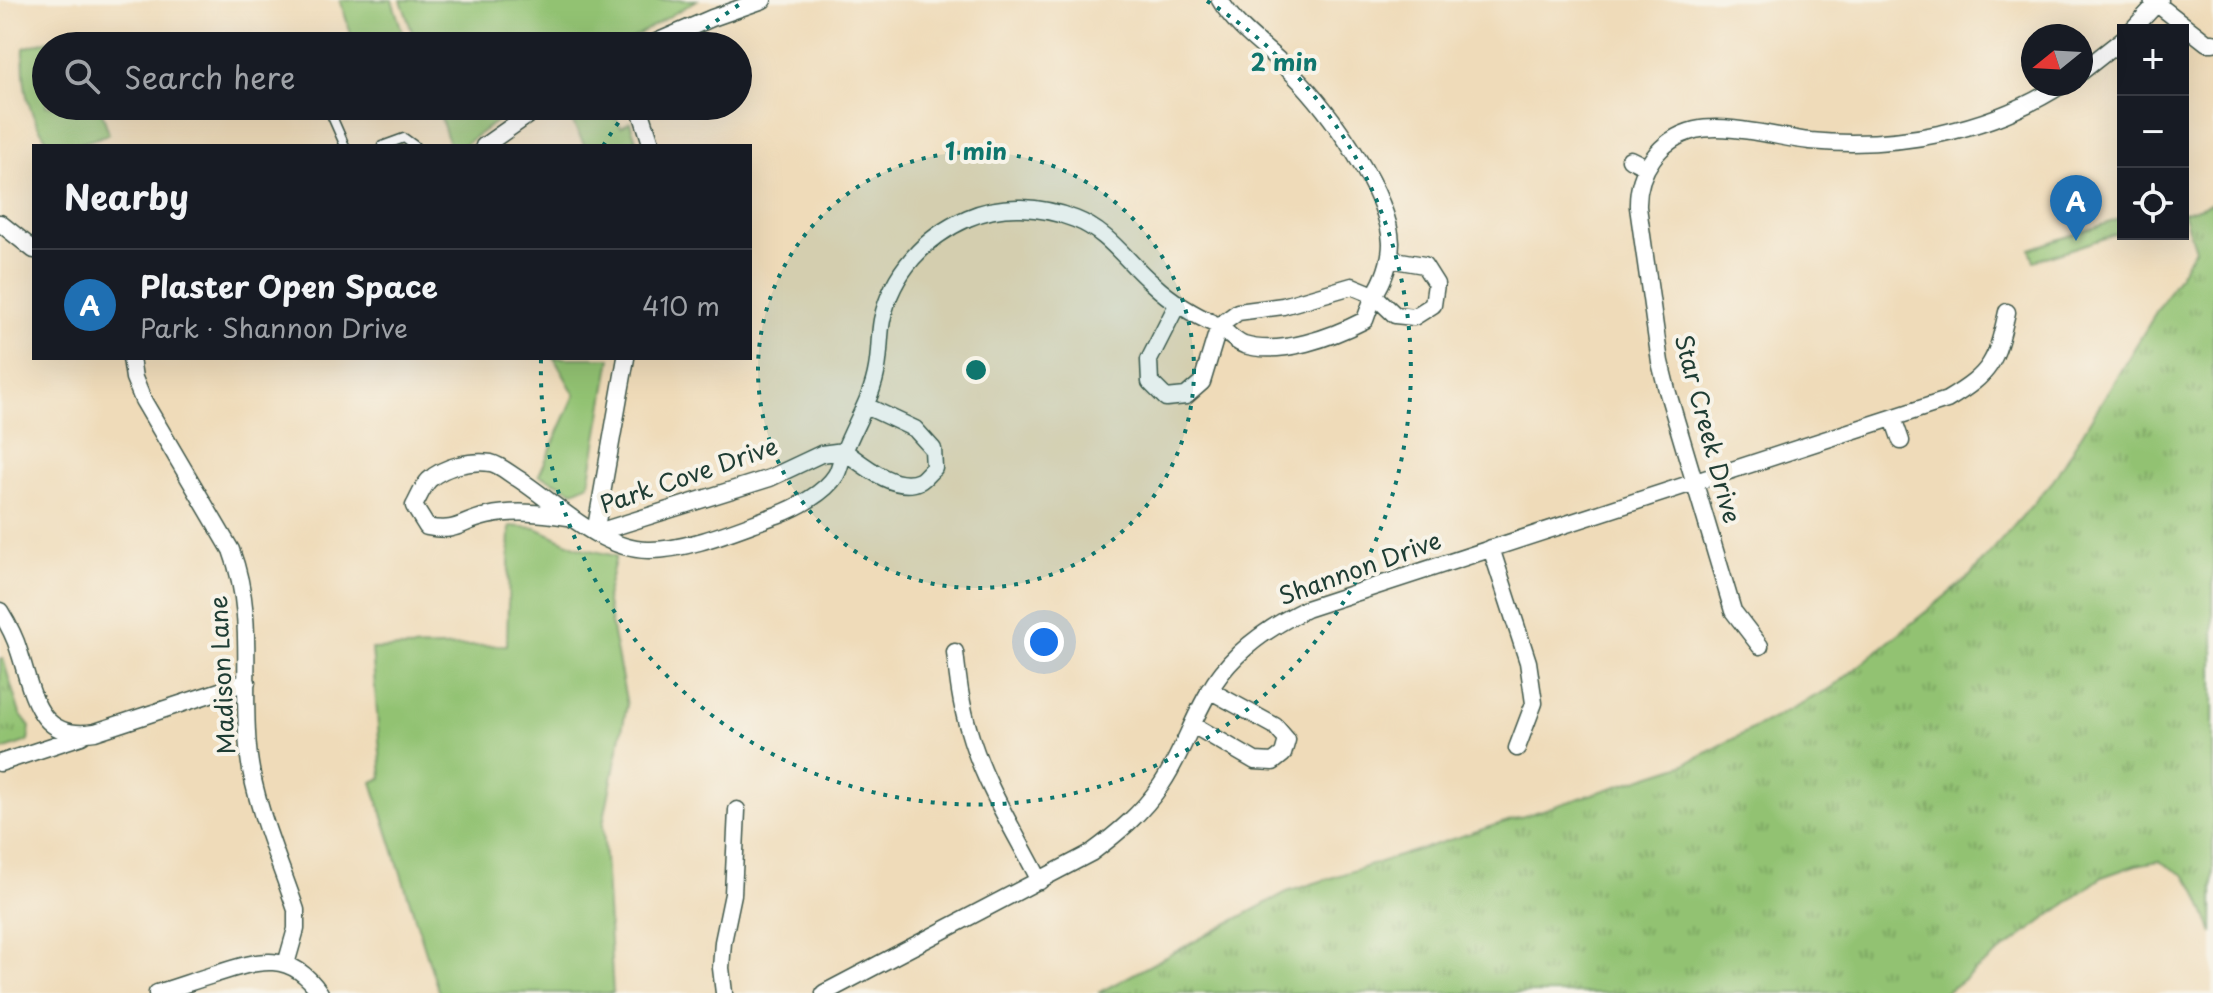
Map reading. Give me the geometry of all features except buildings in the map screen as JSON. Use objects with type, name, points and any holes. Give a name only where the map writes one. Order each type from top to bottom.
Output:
[{"type":"street","points":[[680,32],[763,0]]},
{"type":"street","name":"Park Cove Drive","points":[[568,517],[534,512],[507,513],[482,517],[448,531],[427,527],[414,506],[429,480],[459,464],[494,463],[595,533],[648,550],[679,546],[782,513],[818,494],[835,476],[866,406],[877,367],[882,318],[899,275],[932,238],[975,215],[1001,209],[1029,208],[1053,211],[1078,220],[1117,246],[1152,284],[1219,326],[1242,345],[1283,347],[1333,336],[1365,320],[1381,285],[1391,242],[1370,182],[1348,142],[1324,108],[1293,74],[1241,27],[1220,0]]},
{"type":"street","points":[[2137,24],[2156,1],[2207,43],[2213,43]]},
{"type":"street","points":[[2093,63],[2117,44]]},
{"type":"street","points":[[1630,159],[1646,167],[1675,138],[1713,128],[1840,142],[1895,141],[1976,124],[2040,96]]},
{"type":"street","points":[[487,144],[521,120]]},
{"type":"street","points":[[644,120],[651,144]]},
{"type":"street","name":"Star Creek Drive","points":[[1646,167],[1640,183],[1638,207],[1660,362],[1733,611],[1760,646]]},
{"type":"street","points":[[0,223],[32,249]]},
{"type":"street","points":[[1178,303],[1149,360],[1150,382],[1166,398],[1186,396],[1202,382],[1219,326],[1238,312],[1283,306],[1352,286],[1374,295],[1395,315],[1414,317],[1433,305],[1436,284],[1424,265],[1389,259]]},
{"type":"street","name":"Shannon Drive","points":[[824,993],[1040,881],[1091,853],[1119,832],[1143,808],[1169,772],[1209,690],[1229,664],[1253,641],[1280,622],[1306,609],[1947,400],[1968,387],[1997,355],[2007,312]]},
{"type":"street","name":"Madison Lane","points":[[131,360],[134,378],[143,400],[231,550],[241,576],[247,618],[249,755],[253,780],[296,910],[296,929],[286,964]]},
{"type":"street","points":[[595,533],[626,360]]},
{"type":"street","points":[[844,451],[868,468],[900,484],[920,481],[934,468],[933,449],[915,429],[866,406]]},
{"type":"street","points":[[1893,418],[1901,441]]},
{"type":"street","name":"Park Cove Drive","points":[[595,533],[770,478],[821,454],[844,451]]},
{"type":"street","points":[[1491,548],[1528,662],[1534,703],[1517,748]]},
{"type":"street","points":[[0,611],[5,631],[42,715],[60,730],[69,733],[95,732]]},
{"type":"street","points":[[955,652],[969,732],[983,770],[1040,881]]},
{"type":"street","points":[[0,763],[247,682]]},
{"type":"street","points":[[1193,725],[1255,761],[1273,762],[1283,754],[1287,740],[1275,726],[1209,690]]},
{"type":"street","points":[[724,993],[721,968],[733,894],[737,810]]},
{"type":"street","points":[[157,993],[252,962],[270,961],[286,964],[312,981],[320,993]]},
{"type":"lane","points":[[334,120],[344,144]]},
{"type":"lane","points":[[388,144],[404,138],[412,144]]},
{"type":"lane","points":[[14,236],[32,238]]},
{"type":"green space","points":[[340,0],[392,0],[402,32],[350,32]]},
{"type":"green space","points":[[401,0],[697,0],[643,32],[412,32]]},
{"type":"green space","points":[[32,45],[32,112],[24,75],[24,48]]},
{"type":"green space","points":[[36,120],[104,120],[109,134],[78,144],[51,144]]},
{"type":"green space","points":[[442,120],[498,120],[465,144],[449,144]]},
{"type":"green space","points":[[617,120],[621,127],[630,122],[637,144],[584,144],[572,121]]},
{"type":"green space","points":[[2213,203],[2213,933],[2195,888],[2184,875],[2159,861],[2102,877],[1945,993],[1098,993],[1287,892],[1683,765],[1833,687],[1970,576],[2053,481],[2195,249],[2189,231],[2189,211]]},
{"type":"green space","points":[[2117,220],[2117,234],[2034,261],[2030,249]]},
{"type":"green space","points":[[555,360],[611,360],[589,484],[574,491],[539,475],[575,395]]},
{"type":"green space","points":[[510,526],[536,528],[577,547],[616,556],[606,598],[627,705],[603,824],[613,993],[439,993],[372,782],[382,778],[372,649],[507,645]]},
{"type":"green space","points":[[0,659],[3,659],[20,714],[30,727],[28,741],[0,751]]},
{"type":"place","name":"Plaster Open Space","points":[[2076,241]]}]
